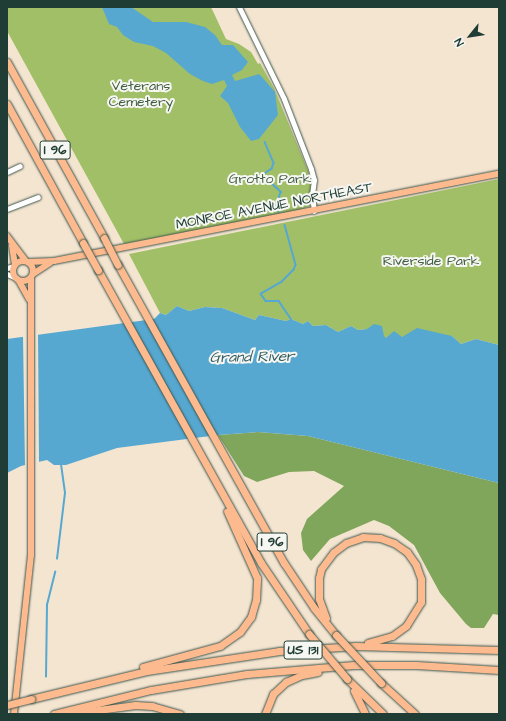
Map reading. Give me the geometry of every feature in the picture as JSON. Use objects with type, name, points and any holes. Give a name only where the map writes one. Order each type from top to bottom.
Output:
[{"type":"highway","name":"I 96","points":[[7,62],[284,563],[334,632],[381,683],[415,714]]},
{"type":"highway","name":"I 96","points":[[7,104],[268,576],[309,634],[346,679],[383,714]]},
{"type":"highway","points":[[109,679],[220,646],[240,632],[251,617],[257,593],[255,572],[216,482]]},
{"type":"highway","points":[[334,632],[320,599],[319,578],[326,560],[346,543],[363,537],[380,538],[394,543],[407,552],[416,565],[421,578],[421,602],[406,626],[392,636],[356,646]]},
{"type":"highway","name":"US 131","points":[[7,705],[109,679],[241,655],[356,646],[499,650]]},
{"type":"highway","points":[[265,714],[276,691],[292,679],[354,665]]},
{"type":"highway","name":"US 131","points":[[54,714],[198,681],[354,665],[416,665],[499,670]]},
{"type":"highway","points":[[346,679],[362,703],[365,714]]},
{"type":"highway","points":[[72,714],[134,705],[180,714]]},
{"type":"main road","name":"MONROE AVENUE NORTHEAST","points":[[14,265],[27,262],[54,261],[499,174]]},
{"type":"main road","points":[[7,236],[12,246],[32,266],[29,300],[32,474],[31,556],[14,714]]},
{"type":"main road","points":[[12,246],[17,279],[29,300]]},
{"type":"main road","name":"MONROE AVENUE NORTHEAST","points":[[32,276],[54,261]]},
{"type":"main road","points":[[17,279],[32,276]]},
{"type":"street","points":[[239,7],[284,99],[298,134],[313,178],[314,211]]},
{"type":"street","points":[[7,172],[20,166]]},
{"type":"street","points":[[7,210],[38,197]]},
{"type":"street","points":[[7,268],[14,265]]},
{"type":"street","points":[[7,274],[17,279]]},
{"type":"green space","name":"Veterans Cemetery","points":[[7,7],[211,7],[226,39],[239,44],[251,52],[258,64],[260,63],[274,88],[311,178],[310,206],[295,212],[124,244],[7,31]]},
{"type":"green space","name":"Riverside Park","points":[[499,179],[499,345],[476,339],[461,344],[452,336],[386,338],[367,329],[358,330],[351,326],[338,332],[326,325],[313,326],[308,321],[303,324],[291,319],[286,321],[259,315],[255,320],[222,308],[205,307],[189,311],[177,306],[166,315],[160,313],[129,254]]},
{"type":"green space","points":[[258,432],[308,436],[499,483],[499,615],[493,614],[484,628],[471,628],[440,593],[414,545],[389,526],[374,520],[330,539],[311,561],[303,550],[301,533],[307,519],[344,486],[314,471],[289,472],[257,482],[244,476],[218,435]]},
{"type":"water","points":[[102,7],[131,7],[153,22],[186,22],[205,27],[215,35],[222,45],[233,45],[248,62],[242,70],[232,75],[235,81],[259,74],[275,92],[278,115],[259,139],[251,141],[240,127],[228,103],[220,96],[227,86],[224,80],[212,84],[203,81],[190,74],[166,53],[153,46],[134,42],[123,35],[117,27],[109,24]]},
{"type":"water","name":"Grand River","points":[[177,306],[189,311],[205,307],[222,308],[255,320],[259,315],[286,321],[291,319],[303,324],[308,321],[313,326],[326,325],[338,332],[351,326],[358,330],[367,329],[374,324],[382,326],[384,336],[386,338],[394,331],[402,337],[417,328],[452,336],[461,344],[476,339],[499,345],[499,483],[308,436],[258,432],[218,435],[117,448],[66,465],[54,465],[47,460],[21,466],[7,473],[7,339],[154,319],[160,313],[166,315]]},
{"type":"pier","points":[[38,333],[39,464],[25,467],[23,335]]},
{"type":"waterway","points":[[265,142],[274,163],[272,169],[263,175],[281,192],[277,205],[279,212]]},
{"type":"waterway","points":[[285,225],[296,265],[294,270],[282,282],[261,294],[266,301],[279,301],[291,319]]},
{"type":"waterway","points":[[57,559],[65,493],[61,466]]},
{"type":"waterway","points":[[46,677],[47,605],[55,572]]},
{"type":"park label","name":"Grotto Park","points":[[270,179]]}]
